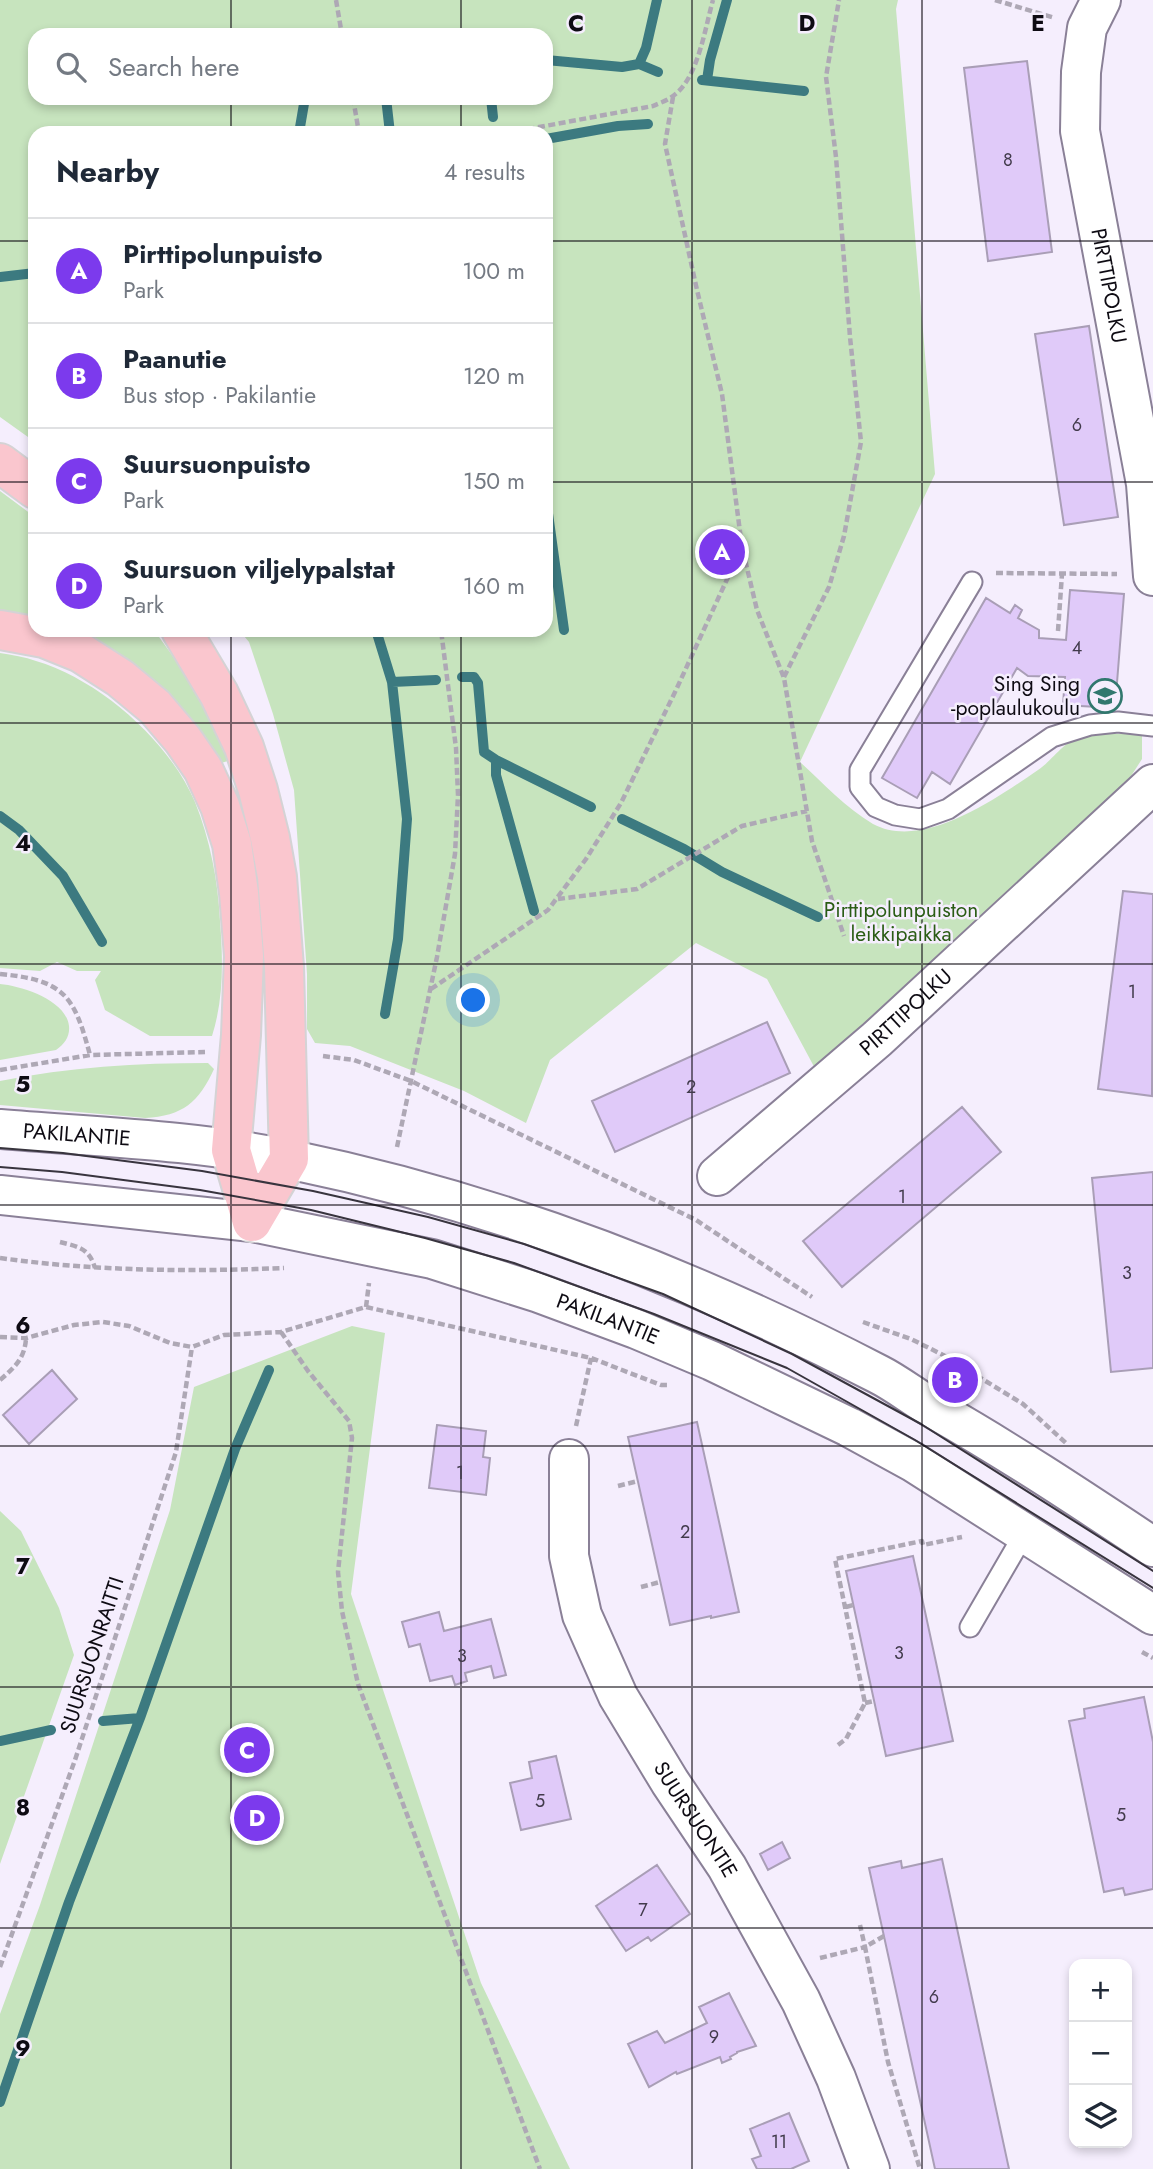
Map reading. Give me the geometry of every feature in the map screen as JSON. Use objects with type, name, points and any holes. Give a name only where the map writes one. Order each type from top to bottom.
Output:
[{"type":"highway","points":[[0,463],[28,484]]},
{"type":"highway","points":[[0,630],[28,635]]},
{"type":"highway","points":[[38,637],[81,653],[120,678],[155,707],[203,769],[220,806],[232,844],[244,956],[240,1049],[231,1150],[252,1222]]},
{"type":"highway","points":[[185,637],[219,694],[244,747],[270,838],[281,916],[289,1159],[252,1222]]},
{"type":"main road","name":"PIRTTIPOLKU","points":[[1094,14],[1081,72],[1080,131],[1146,484],[1153,575]]},
{"type":"main road","name":"PIRTTIPOLKU","points":[[717,1176],[877,1039],[1153,784]]},
{"type":"main road","name":"PAKILANTIE","points":[[0,1129],[150,1140],[289,1159],[373,1179],[560,1234],[737,1306],[880,1375],[1149,1536]]},
{"type":"main road","name":"PAKILANTIE","points":[[0,1195],[252,1222],[432,1259],[540,1293],[712,1361],[849,1427],[913,1462],[1153,1615]]},
{"type":"main road","name":"SUURSUONTIE","points":[[569,1459],[569,1556],[582,1615],[618,1696],[670,1782],[727,1867],[801,2001],[836,2078],[870,2169]]},
{"type":"lane","points":[[972,582],[860,770],[860,787],[876,807],[895,815],[920,819],[948,809],[1052,737],[1090,725],[1118,722],[1153,726]]},
{"type":"lane","points":[[970,1627],[1024,1534]]},
{"type":"path","points":[[336,0],[341,28]]},
{"type":"path","points":[[545,126],[653,106],[673,97],[686,83],[697,56],[713,0]]},
{"type":"path","points":[[784,678],[829,587],[844,536],[861,442],[836,157],[826,77],[839,0]]},
{"type":"path","points":[[995,0],[1094,14]]},
{"type":"path","points":[[673,97],[665,144],[722,394],[742,547],[757,610],[784,678],[812,841],[844,936]]},
{"type":"path","points":[[354,105],[358,126]]},
{"type":"path","points":[[431,989],[548,910],[586,859],[621,803],[742,547]]},
{"type":"path","points":[[972,582],[994,573],[1153,575]]},
{"type":"path","points":[[1058,631],[1062,574]]},
{"type":"path","points":[[397,1149],[431,989],[455,854],[458,795],[456,748],[442,637]]},
{"type":"path","points":[[557,899],[637,888],[741,826],[807,811]]},
{"type":"path","points":[[0,974],[37,979],[57,989],[73,1003],[90,1055]]},
{"type":"path","points":[[0,1070],[90,1055],[207,1052]]},
{"type":"path","points":[[321,1056],[354,1060],[411,1081],[695,1220],[813,1298]]},
{"type":"path","points":[[60,1242],[81,1247],[91,1257],[95,1268]]},
{"type":"path","points":[[0,1258],[95,1268],[227,1271],[290,1268]]},
{"type":"path","points":[[366,1307],[369,1279]]},
{"type":"path","points":[[0,1337],[26,1338],[74,1325],[103,1322],[129,1326],[170,1343],[192,1348],[224,1335],[281,1332],[366,1307],[591,1359],[661,1385],[673,1385]]},
{"type":"path","points":[[855,1320],[911,1339],[943,1355],[1023,1404]]},
{"type":"path","points":[[281,1332],[308,1371],[349,1421],[352,1438],[338,1572],[341,1611],[358,1684],[540,2169]]},
{"type":"path","points":[[0,1380],[13,1369],[25,1351],[26,1338]]},
{"type":"path","name":"SUURSUONRAITTI","points":[[0,1967],[75,1760],[176,1452],[192,1348]]},
{"type":"path","points":[[569,1459],[591,1359]]},
{"type":"path","points":[[618,1486],[638,1481]]},
{"type":"path","points":[[838,1745],[846,1740],[865,1703],[835,1559],[922,1541],[923,1545],[962,1537]]},
{"type":"path","points":[[641,1587],[660,1582]]},
{"type":"path","points":[[846,1607],[853,1605]]},
{"type":"path","points":[[865,1703],[874,1701]]},
{"type":"path","points":[[860,1925],[888,2062],[920,2169]]},
{"type":"path","points":[[786,1975],[806,1962],[865,1947],[884,1936]]},
{"type":"green space","name":"Pirttipolunpuiston leikkipaikka","points":[[0,0],[898,0],[896,9],[935,474],[800,762],[863,818],[893,831],[914,831],[959,818],[981,807],[1038,770],[1077,738],[1097,734],[1142,734],[1142,759],[1115,801],[818,1074],[767,979],[696,943],[550,1060],[526,1123],[464,1091],[350,1046],[315,1043],[307,1029],[307,974],[294,790],[273,714],[249,642],[245,637],[553,637],[553,126],[28,126],[28,437],[0,417]]},
{"type":"green space","points":[[0,491],[28,512],[28,619],[0,613]]},
{"type":"green space","points":[[74,637],[159,637],[193,684],[231,760],[218,764]]},
{"type":"green space","points":[[0,653],[27,658],[60,670],[108,698],[150,736],[183,779],[205,831],[217,890],[222,979],[212,1036],[150,1036],[105,1010],[95,980],[101,971],[77,971],[57,962],[40,971],[0,968]]},
{"type":"green space","points":[[0,984],[31,991],[60,1009],[69,1026],[68,1036],[62,1045],[56,1050],[0,1060]]},
{"type":"green space","points":[[208,1063],[214,1069],[196,1098],[180,1110],[158,1117],[0,1105],[0,1081],[103,1067]]},
{"type":"green space","points":[[352,1326],[385,1333],[351,1594],[481,1983],[570,2169],[0,2169],[0,2014],[40,1905],[170,1510],[194,1387]]},
{"type":"green space","points":[[0,1511],[21,1531],[59,1608],[74,1655],[0,1864]]},
{"type":"building","points":[[1027,61],[1052,252],[988,261],[964,68]]},
{"type":"building","points":[[1089,326],[1118,517],[1064,525],[1035,334]]},
{"type":"building","points":[[1070,590],[1124,594],[1115,708],[1063,705],[1065,677],[1028,676],[1017,668],[950,784],[932,772],[917,798],[882,778],[986,598],[1010,613],[1015,605],[1022,610],[1018,618],[1039,630],[1039,638],[1066,640]]},
{"type":"building","points":[[1123,891],[1153,894],[1152,1096],[1098,1089]]},
{"type":"building","points":[[767,1022],[790,1073],[615,1152],[592,1101]]},
{"type":"building","points":[[962,1107],[1001,1152],[842,1287],[803,1241]]},
{"type":"building","points":[[1153,1172],[1153,1368],[1111,1372],[1092,1178]]},
{"type":"building","points":[[52,1370],[77,1399],[29,1444],[3,1415]]},
{"type":"building","points":[[697,1422],[739,1612],[670,1625],[628,1437]]},
{"type":"building","points":[[437,1425],[486,1431],[483,1457],[490,1458],[486,1495],[429,1488]]},
{"type":"building","points":[[913,1556],[953,1741],[886,1756],[846,1571]]},
{"type":"building","points":[[439,1612],[444,1631],[491,1619],[506,1675],[494,1678],[491,1666],[465,1673],[467,1681],[455,1685],[452,1676],[430,1681],[420,1644],[409,1647],[402,1622]]},
{"type":"building","points":[[1144,1697],[1153,1742],[1153,1889],[1125,1895],[1123,1888],[1104,1892],[1069,1721],[1085,1718],[1084,1709]]},
{"type":"building","points":[[556,1756],[571,1819],[521,1830],[510,1783],[532,1778],[529,1762]]},
{"type":"building","points":[[782,1842],[790,1858],[768,1870],[760,1854]]},
{"type":"building","points":[[942,1859],[1009,2169],[935,2169],[869,1868],[901,1861],[902,1868]]},
{"type":"building","points":[[657,1865],[690,1914],[651,1941],[648,1937],[626,1951],[596,1906]]},
{"type":"building","points":[[729,1993],[756,2046],[737,2052],[722,2063],[720,2057],[677,2074],[676,2072],[649,2087],[628,2044],[657,2031],[665,2043],[707,2023],[699,2007]]},
{"type":"building","points":[[789,2113],[809,2161],[791,2169],[757,2169],[752,2159],[761,2156],[750,2129]]},
{"type":"waterway","points":[[553,61],[622,67],[639,64],[646,48],[657,0]]},
{"type":"waterway","points":[[707,80],[727,0]]},
{"type":"waterway","points":[[639,64],[658,72]]},
{"type":"waterway","points":[[702,80],[804,91]]},
{"type":"waterway","points":[[300,126],[304,105]]},
{"type":"waterway","points":[[387,105],[389,126]]},
{"type":"waterway","points":[[492,105],[493,117]]},
{"type":"waterway","points":[[553,138],[618,126],[648,124]]},
{"type":"waterway","points":[[0,277],[28,274]]},
{"type":"waterway","points":[[553,550],[564,630]]},
{"type":"waterway","points":[[378,637],[392,682],[407,819],[398,939],[385,1014]]},
{"type":"waterway","points":[[462,677],[474,677],[478,683],[484,752],[591,807]]},
{"type":"waterway","points":[[392,682],[436,680]]},
{"type":"waterway","points":[[496,760],[496,775],[534,911]]},
{"type":"waterway","points":[[0,816],[19,830],[63,876],[102,942]]},
{"type":"waterway","points":[[622,819],[684,849],[722,872],[818,917]]},
{"type":"waterway","points":[[0,2102],[69,1902],[140,1718],[235,1449],[269,1370]]},
{"type":"waterway","points":[[103,1721],[140,1718]]},
{"type":"waterway","points":[[0,1741],[51,1730]]},
{"type":"tram line","points":[[0,1148],[63,1153],[202,1171],[313,1191],[428,1217],[524,1244],[663,1294],[792,1354],[921,1424],[1153,1571]]},
{"type":"tram line","points":[[0,1167],[62,1172],[200,1190],[311,1210],[514,1263],[654,1314],[787,1368],[915,1440],[1153,1588]]},
{"type":"place","name":"Pirttipolunpuisto","points":[[722,552]]},
{"type":"place","name":"Sing Sing -poplaulukoulu","points":[[1105,696]]},
{"type":"place","name":"Paanutie","points":[[955,1380]]},
{"type":"place","name":"Suursuonpuisto","points":[[247,1750]]},
{"type":"place","name":"Suursuon viljelypalstat","points":[[257,1818]]}]
